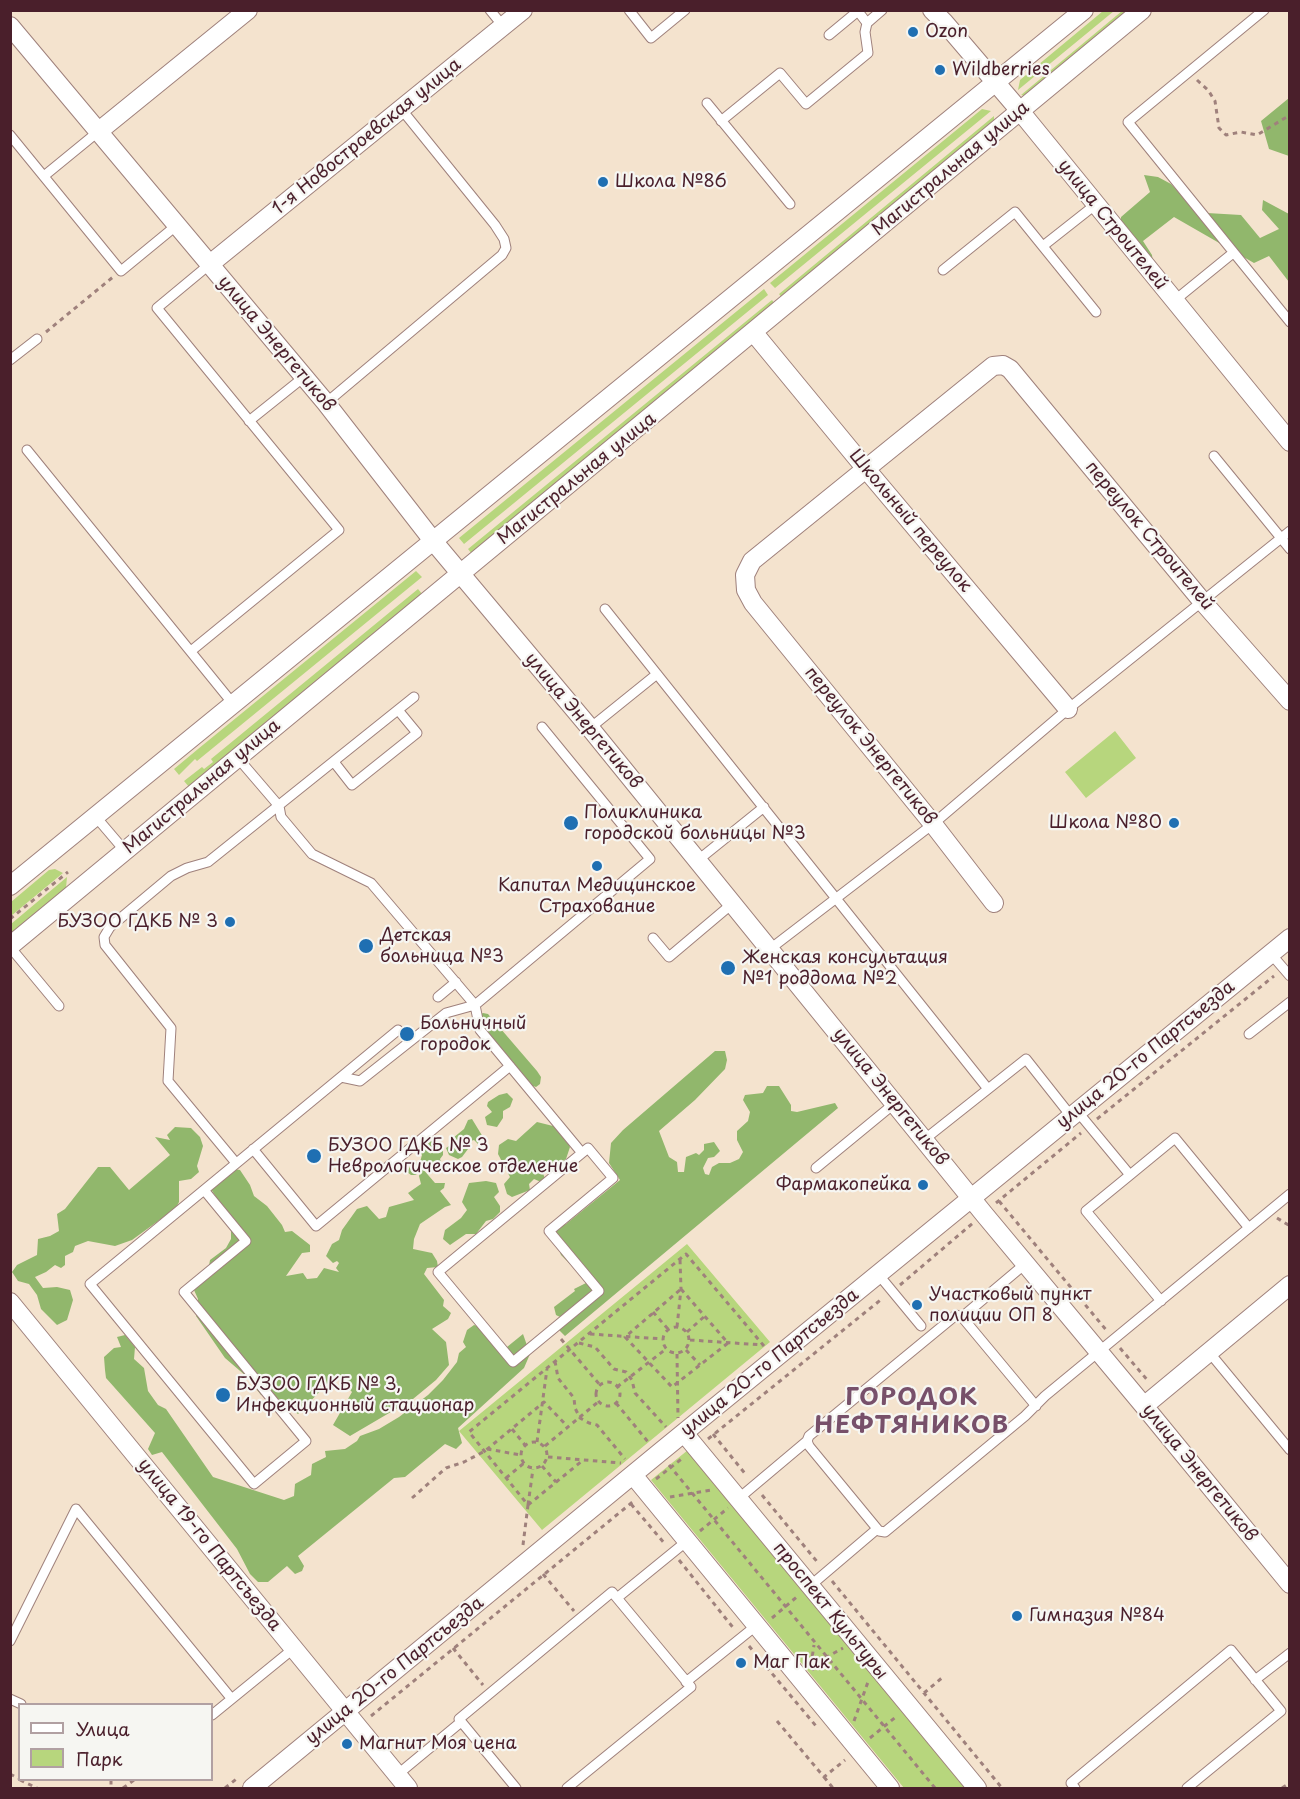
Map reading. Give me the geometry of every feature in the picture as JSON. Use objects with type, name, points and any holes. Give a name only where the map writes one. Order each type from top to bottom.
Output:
[{"type":"street","points":[[99,131],[248,10]]},
{"type":"street","name":"1-я Новостроевская улица","points":[[210,264],[523,10]]},
{"type":"street","name":"улица Строителей","points":[[932,10],[1020,111],[1284,432]]},
{"type":"street","name":"Магистральная улица","points":[[10,886],[1084,10]]},
{"type":"street","name":"Магистральная улица","points":[[10,947],[1142,10]]},
{"type":"street","name":"улица Энергетиков","points":[[10,26],[326,403],[434,542],[590,728],[1025,1264],[1099,1352],[1151,1400],[1290,1584]]},
{"type":"street","name":"Школьный переулок","points":[[754,333],[1068,709]]},
{"type":"street","name":"переулок Строителей","points":[[866,469],[993,366],[1003,364],[1010,369],[1202,601],[1290,701]]},
{"type":"street","name":"переулок Энергетиков","points":[[866,469],[752,561],[745,575],[746,590],[753,603],[933,824],[994,903]]},
{"type":"street","name":"улица 20-го Партсъезда","points":[[247,1781],[345,1712],[441,1634],[527,1554],[628,1467],[659,1453],[676,1427],[878,1274],[1290,938]]},
{"type":"street","points":[[1151,1400],[1290,1285]]},
{"type":"street","name":"улица 19-го Партсъезда","points":[[10,1302],[402,1782]]},
{"type":"street","name":"проспект Культуры","points":[[676,1427],[696,1447],[977,1788]]},
{"type":"street","points":[[628,1467],[890,1788]]},
{"type":"lane","points":[[490,10],[503,26]]},
{"type":"lane","points":[[629,10],[651,38],[685,10]]},
{"type":"lane","points":[[721,121],[780,73],[806,104],[868,53],[865,32],[867,23],[882,10]]},
{"type":"lane","points":[[1264,10],[1128,122],[1290,322]]},
{"type":"lane","points":[[828,35],[857,11],[867,23]]},
{"type":"lane","points":[[707,103],[790,204]]},
{"type":"lane","points":[[326,403],[502,255],[506,248],[504,239],[495,225],[402,110]]},
{"type":"lane","points":[[44,176],[99,131]]},
{"type":"lane","points":[[10,135],[121,271],[177,225]]},
{"type":"lane","points":[[1043,246],[1095,205]]},
{"type":"lane","points":[[943,270],[1015,212],[1096,312]]},
{"type":"lane","points":[[1174,301],[1233,253]]},
{"type":"lane","points":[[191,651],[339,530],[157,308],[210,264]]},
{"type":"lane","points":[[10,360],[36,339]]},
{"type":"lane","points":[[249,421],[304,377]]},
{"type":"lane","points":[[27,450],[234,705]]},
{"type":"lane","points":[[1214,456],[1290,549]]},
{"type":"lane","points":[[770,949],[933,824],[1068,709],[1290,531]]},
{"type":"lane","points":[[605,609],[988,1089]]},
{"type":"lane","points":[[590,728],[657,674]]},
{"type":"lane","points":[[236,1163],[168,1081],[171,1028],[105,945],[104,937],[110,927],[171,876],[187,868],[208,862],[414,697]]},
{"type":"lane","points":[[334,762],[352,785],[417,733],[398,710]]},
{"type":"lane","points":[[340,1077],[360,1082],[446,1013],[475,1005],[650,859],[542,727]]},
{"type":"lane","points":[[237,757],[279,806],[281,818],[312,854],[371,883],[475,1005],[480,1030],[582,1153]]},
{"type":"lane","points":[[698,861],[764,807]]},
{"type":"lane","points":[[96,816],[125,851]]},
{"type":"lane","points":[[653,938],[669,957],[733,903]]},
{"type":"lane","points":[[10,947],[59,1006]]},
{"type":"lane","points":[[1271,954],[1290,976]]},
{"type":"lane","points":[[438,997],[456,982]]},
{"type":"lane","points":[[1249,1034],[1290,1002]]},
{"type":"lane","points":[[204,1190],[246,1241],[184,1292],[306,1441],[254,1484],[90,1284],[398,1030]]},
{"type":"lane","points":[[925,1139],[1026,1059],[1130,1175]]},
{"type":"lane","points":[[253,1149],[316,1226],[510,1066]]},
{"type":"lane","points":[[816,1168],[895,1103]]},
{"type":"lane","points":[[1161,1301],[1086,1211],[1175,1138],[1249,1228]]},
{"type":"lane","points":[[588,1148],[613,1178],[549,1231],[599,1291],[513,1362],[438,1272],[582,1153],[588,1148]]},
{"type":"lane","points":[[807,1442],[877,1529],[885,1532],[1290,1194]]},
{"type":"lane","points":[[962,1317],[1025,1264]]},
{"type":"lane","points":[[878,1274],[921,1326]]},
{"type":"lane","points":[[734,1493],[755,1486],[807,1442],[809,1436],[956,1316],[962,1317],[1036,1406]]},
{"type":"lane","points":[[1209,1352],[1290,1450]]},
{"type":"lane","points":[[10,1641],[76,1509],[231,1698]]},
{"type":"lane","points":[[810,1586],[877,1529]]},
{"type":"lane","points":[[617,1598],[687,1541]]},
{"type":"lane","points":[[516,1788],[459,1719],[612,1592],[690,1687],[567,1788]]},
{"type":"lane","points":[[686,1682],[758,1627]]},
{"type":"lane","points":[[213,1714],[293,1649]]},
{"type":"lane","points":[[1075,1788],[1071,1783],[1231,1650],[1281,1712],[1187,1788]]},
{"type":"lane","points":[[1256,1680],[1290,1653]]},
{"type":"lane","points":[[402,1782],[461,1722]]},
{"type":"path","points":[[1190,72],[1215,100],[1219,128],[1226,135],[1241,132],[1257,135],[1290,115]]},
{"type":"path","points":[[36,339],[121,271]]},
{"type":"path","points":[[10,919],[68,872]]},
{"type":"path","points":[[999,1201],[1114,1340],[1151,1400]]},
{"type":"path","points":[[528,1505],[486,1450],[469,1432],[686,1254],[764,1346],[690,1340]]},
{"type":"path","points":[[677,1327],[681,1289],[680,1259]]},
{"type":"path","points":[[625,1337],[681,1289]]},
{"type":"path","points":[[681,1289],[728,1342]]},
{"type":"path","points":[[653,1312],[668,1330]]},
{"type":"path","points":[[687,1332],[706,1315]]},
{"type":"path","points":[[677,1327],[687,1332],[690,1340],[686,1350],[677,1354],[666,1349],[663,1340],[668,1330],[677,1327]]},
{"type":"path","points":[[553,1329],[600,1385]]},
{"type":"path","points":[[588,1334],[663,1340]]},
{"type":"path","points":[[625,1337],[672,1388],[728,1342]]},
{"type":"path","points":[[577,1343],[595,1347],[614,1369],[623,1370],[630,1376],[635,1393],[676,1427]]},
{"type":"path","points":[[617,1387],[666,1349]]},
{"type":"path","points":[[686,1350],[700,1365]]},
{"type":"path","points":[[676,1427],[677,1354]]},
{"type":"path","points":[[555,1361],[558,1378],[574,1398],[575,1408],[580,1418],[597,1425],[628,1467]]},
{"type":"path","points":[[537,1442],[547,1368]]},
{"type":"path","points":[[600,1385],[609,1383],[617,1387],[619,1395],[616,1403]]},
{"type":"path","points":[[598,1402],[596,1393],[600,1385]]},
{"type":"path","points":[[542,1403],[544,1402],[568,1427]]},
{"type":"path","points":[[545,1446],[598,1402]]},
{"type":"path","points":[[598,1402],[606,1406],[616,1403]]},
{"type":"path","points":[[412,1498],[446,1468],[464,1462],[486,1450],[542,1403]]},
{"type":"path","points":[[616,1403],[935,1788]]},
{"type":"path","points":[[512,1429],[525,1445]]},
{"type":"path","points":[[713,1434],[1002,1788]]},
{"type":"path","points":[[537,1442],[545,1446],[548,1457],[542,1466],[533,1469],[524,1463],[521,1455],[525,1445],[537,1442]]},
{"type":"path","points":[[650,1495],[650,1484],[696,1447]]},
{"type":"path","points":[[486,1450],[521,1455]]},
{"type":"path","points":[[548,1457],[628,1467]]},
{"type":"path","points":[[528,1505],[583,1460]]},
{"type":"path","points":[[506,1478],[524,1463]]},
{"type":"path","points":[[542,1466],[556,1482]]},
{"type":"path","points":[[533,1469],[528,1505],[527,1554],[580,1619]]},
{"type":"path","points":[[358,1727],[543,1574],[650,1495],[734,1493]]},
{"type":"path","points":[[687,1541],[714,1520],[734,1493]]},
{"type":"path","points":[[758,1627],[810,1586]]},
{"type":"path","points":[[441,1634],[490,1693]]},
{"type":"path","points":[[815,1644],[809,1672],[827,1657],[855,1641]]},
{"type":"path","points":[[848,1737],[874,1664]]},
{"type":"path","points":[[919,1698],[942,1677]]},
{"type":"path","points":[[869,1739],[898,1715]]},
{"type":"path","points":[[777,1721],[833,1788]]},
{"type":"path","points":[[824,1777],[849,1756]]},
{"type":"path","points":[[225,1788],[247,1781]]},
{"type":"path","points":[[1282,1788],[1290,1783]]},
{"type":"green space","points":[[1103,11],[1114,11],[1018,90],[1020,80]]},
{"type":"green space","points":[[1122,11],[1129,11],[1026,96],[1021,95]]},
{"type":"green space","points":[[1289,98],[1289,156],[1269,149],[1261,121]]},
{"type":"green space","points":[[982,109],[991,111],[775,288],[770,283]]},
{"type":"green space","points":[[994,116],[994,124],[782,298],[779,294]]},
{"type":"green space","points":[[1144,175],[1158,177],[1171,184],[1186,200],[1207,213],[1241,215],[1260,238],[1279,229],[1262,210],[1263,200],[1289,214],[1289,282],[1269,256],[1254,263],[1174,217],[1143,241],[1152,255],[1153,263],[1121,229],[1121,217],[1150,192]]},
{"type":"green space","points":[[764,289],[768,295],[464,544],[459,538]]},
{"type":"green space","points":[[772,300],[775,304],[472,554],[468,549]]},
{"type":"green space","points":[[416,571],[422,577],[197,761],[195,759],[179,775],[174,769]]},
{"type":"green space","points":[[418,589],[423,595],[189,787],[184,781],[202,767],[204,769],[213,762],[211,759]]},
{"type":"green space","points":[[1115,731],[1136,758],[1086,798],[1065,772]]},
{"type":"green space","points":[[55,869],[63,873],[11,916],[11,902],[49,870]]},
{"type":"green space","points":[[67,877],[66,888],[11,934],[11,924]]},
{"type":"green space","points":[[488,1014],[537,1071],[541,1077],[540,1084],[536,1087],[530,1085],[482,1029],[479,1015]]},
{"type":"green space","points":[[715,1051],[725,1051],[727,1060],[725,1069],[695,1100],[659,1131],[669,1157],[677,1162],[678,1172],[684,1172],[686,1157],[696,1153],[699,1155],[704,1150],[704,1144],[714,1142],[720,1151],[714,1157],[708,1158],[703,1168],[705,1174],[709,1175],[712,1167],[719,1163],[730,1163],[739,1159],[743,1152],[737,1140],[737,1131],[748,1121],[750,1112],[743,1100],[745,1095],[763,1093],[767,1086],[779,1086],[791,1105],[791,1111],[797,1112],[835,1103],[838,1108],[565,1336],[559,1330],[562,1318],[556,1315],[554,1307],[575,1291],[574,1289],[586,1283],[586,1280],[561,1255],[552,1231],[566,1224],[620,1180],[609,1163],[611,1143]]},
{"type":"green space","points":[[507,1093],[513,1099],[510,1107],[503,1111],[503,1118],[497,1127],[487,1125],[485,1117],[492,1112],[487,1106],[488,1102]]},
{"type":"green space","points":[[472,1119],[483,1137],[483,1144],[478,1144],[474,1140],[468,1142],[468,1149],[458,1159],[449,1155],[446,1148],[452,1144],[456,1147],[458,1144],[453,1138],[464,1129],[468,1120]]},
{"type":"green space","points":[[537,1122],[553,1126],[564,1135],[570,1147],[566,1159],[553,1167],[548,1167],[543,1173],[545,1179],[541,1182],[534,1179],[529,1184],[530,1190],[512,1197],[507,1194],[504,1184],[510,1177],[498,1154],[499,1145],[508,1139],[516,1141]]},
{"type":"green space","points":[[175,1127],[191,1128],[200,1137],[203,1146],[197,1166],[199,1172],[191,1179],[179,1181],[179,1202],[176,1208],[132,1240],[115,1246],[88,1241],[75,1246],[73,1252],[65,1256],[65,1265],[61,1268],[55,1265],[35,1277],[43,1288],[57,1287],[70,1290],[73,1300],[67,1320],[57,1325],[41,1309],[37,1295],[29,1284],[18,1281],[12,1272],[17,1265],[37,1255],[38,1239],[59,1231],[57,1214],[65,1209],[98,1167],[110,1167],[129,1190],[170,1155],[155,1137],[170,1140],[167,1135]]},
{"type":"green space","points":[[431,1141],[443,1146],[443,1155],[440,1159],[442,1165],[437,1169],[423,1167],[416,1175],[411,1175],[407,1172],[412,1163],[420,1162],[422,1155],[419,1151]]},
{"type":"green space","points":[[422,1168],[435,1183],[445,1183],[444,1188],[440,1191],[451,1205],[420,1224],[413,1249],[432,1253],[437,1261],[438,1267],[427,1268],[424,1274],[444,1300],[443,1306],[451,1313],[448,1319],[432,1329],[446,1342],[449,1365],[436,1380],[413,1399],[350,1436],[333,1425],[352,1392],[339,1378],[332,1379],[298,1414],[276,1398],[261,1395],[246,1376],[225,1358],[196,1316],[198,1299],[194,1290],[207,1277],[210,1260],[226,1248],[231,1239],[231,1230],[223,1208],[211,1189],[234,1169],[240,1170],[254,1196],[267,1206],[285,1232],[292,1231],[310,1245],[310,1252],[302,1253],[286,1276],[303,1273],[307,1279],[317,1278],[324,1268],[339,1272],[336,1268],[339,1263],[337,1261],[333,1263],[326,1256],[332,1244],[339,1240],[342,1230],[357,1209],[367,1206],[379,1219],[386,1217],[389,1207],[414,1200],[408,1193],[421,1184],[419,1176]]},
{"type":"green space","points":[[486,1181],[496,1183],[499,1192],[494,1197],[500,1206],[500,1212],[493,1219],[486,1221],[476,1234],[466,1234],[450,1245],[443,1239],[445,1230],[461,1218],[467,1210],[462,1202],[469,1183]]},
{"type":"green space","points":[[687,1244],[770,1342],[542,1530],[459,1431]]},
{"type":"green space","points":[[474,1325],[488,1329],[507,1347],[523,1334],[530,1354],[524,1368],[458,1428],[462,1443],[456,1449],[445,1444],[405,1477],[394,1478],[298,1556],[304,1566],[302,1571],[295,1574],[287,1566],[268,1582],[258,1582],[250,1574],[237,1549],[162,1452],[152,1455],[148,1449],[155,1433],[106,1378],[104,1357],[114,1348],[121,1347],[117,1337],[125,1335],[135,1347],[134,1359],[144,1368],[148,1391],[158,1405],[166,1409],[213,1477],[284,1500],[294,1496],[295,1484],[311,1475],[312,1464],[326,1457],[325,1451],[345,1449],[357,1441],[360,1436],[379,1429],[399,1417],[428,1395],[457,1362],[459,1353],[466,1347],[463,1342],[467,1330]]},
{"type":"green space","points":[[688,1450],[967,1788],[904,1788],[651,1480]]},
{"type":"place","name":"Ozon","points":[[913,32]]},
{"type":"place","name":"Wildberries","points":[[940,70]]},
{"type":"place","name":"Школа №86","points":[[603,182]]},
{"type":"place","name":"Поликлиника городской больницы №3","points":[[571,823]]},
{"type":"place","name":"Школа №80","points":[[1174,823]]},
{"type":"place","name":"Капитал Медицинское Страхование","points":[[597,866]]},
{"type":"place","name":"БУЗОО ГДКБ № 3","points":[[230,922]]},
{"type":"place","name":"Детская больница №3","points":[[366,946]]},
{"type":"place","name":"Женская консультация №1 роддома №2","points":[[728,968]]},
{"type":"place","name":"Больничный городок","points":[[407,1034]]},
{"type":"place","name":"БУЗОО ГДКБ № 3 Неврологическое отделение","points":[[314,1156]]},
{"type":"place","name":"Фармакопейка","points":[[923,1185]]},
{"type":"place","name":"Участковый пункт полиции ОП 8","points":[[917,1305]]},
{"type":"place","name":"БУЗОО ГДКБ № 3, Инфекционный стационар","points":[[223,1395]]},
{"type":"place","name":"Гимназия №84","points":[[1017,1616]]},
{"type":"place","name":"Маг Пак","points":[[741,1663]]},
{"type":"place","name":"Магнит Моя цена","points":[[347,1744]]},
{"type":"district","name":"ГОРОДОК НЕФТЯНИКОВ","points":[[912,1412]]}]
